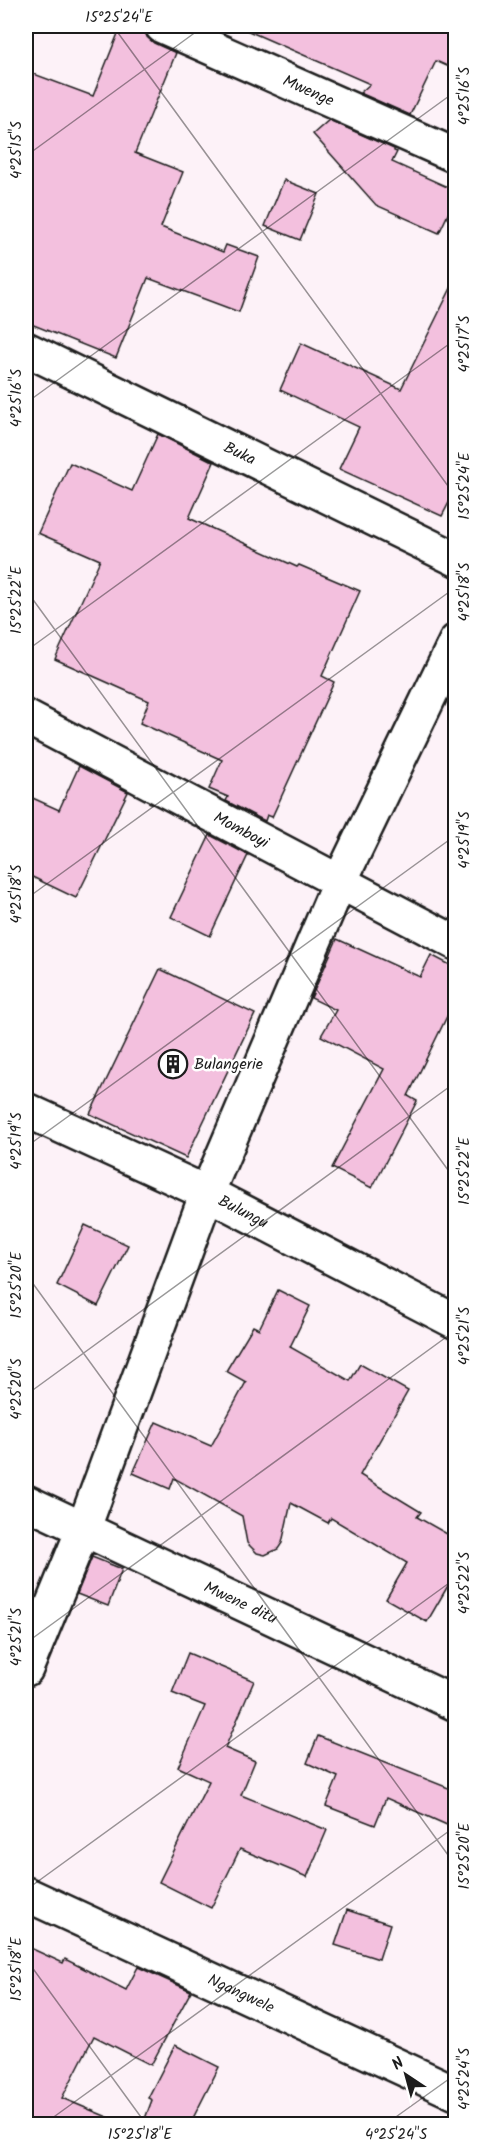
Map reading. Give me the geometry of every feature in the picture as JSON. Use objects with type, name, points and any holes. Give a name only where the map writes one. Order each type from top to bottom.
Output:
[{"type":"street","name":"Mwenge","points":[[162,26],[456,156]]},
{"type":"street","name":"Buka","points":[[26,350],[456,559]]},
{"type":"street","points":[[26,1669],[83,1530],[207,1193],[340,880],[456,641]]},
{"type":"street","name":"Momboyi","points":[[26,717],[456,943]]},
{"type":"street","name":"Bulungu","points":[[26,1110],[207,1193],[456,1322]]},
{"type":"street","name":"Mwene ditu","points":[[26,1502],[456,1704]]},
{"type":"street","name":"Ngangwele","points":[[26,1894],[456,2093]]},
{"type":"building","points":[[121,26],[144,26],[147,37],[154,43],[176,53],[135,153],[183,172],[161,227],[223,252],[226,245],[259,257],[239,312],[148,278],[116,358],[26,322],[26,71],[93,96]]},
{"type":"building","points":[[237,26],[452,26],[450,30],[456,32],[456,70],[436,61],[410,115],[360,93],[370,84]]},
{"type":"building","points":[[329,120],[394,149],[397,152],[392,162],[456,191],[456,197],[439,233],[376,205],[313,134]]},
{"type":"building","points":[[284,180],[319,194],[300,240],[265,226]]},
{"type":"building","points":[[456,278],[456,489],[442,516],[339,469],[359,427],[280,390],[301,343],[401,389]]},
{"type":"building","points":[[158,434],[214,462],[189,518],[297,567],[299,565],[360,591],[322,676],[334,682],[272,817],[267,815],[265,821],[226,801],[228,797],[209,789],[222,760],[140,723],[149,701],[55,659],[100,560],[38,533],[70,463],[132,491]]},
{"type":"building","points":[[79,766],[128,792],[76,898],[26,874],[26,795],[59,810]]},
{"type":"building","points":[[210,835],[248,855],[210,936],[171,917]]},
{"type":"building","points":[[337,939],[420,977],[431,955],[456,968],[456,998],[408,1096],[417,1101],[372,1188],[332,1168],[384,1069],[321,1036],[336,1010],[311,998]]},
{"type":"building","name":"Bulangerie","points":[[160,969],[255,1014],[186,1158],[90,1114]]},
{"type":"building","points":[[85,1225],[128,1245],[98,1306],[57,1285]]},
{"type":"building","points":[[278,1290],[310,1306],[290,1347],[350,1381],[360,1364],[408,1391],[360,1475],[421,1512],[417,1517],[456,1539],[456,1572],[427,1622],[386,1599],[407,1563],[331,1518],[328,1523],[291,1503],[282,1543],[278,1549],[265,1555],[257,1553],[247,1543],[242,1516],[174,1478],[170,1489],[133,1473],[156,1422],[211,1446],[246,1382],[226,1371],[253,1326],[259,1329]]},
{"type":"building","points":[[92,1557],[122,1569],[108,1606],[77,1594]]},
{"type":"building","points":[[188,1653],[254,1681],[225,1748],[255,1761],[241,1795],[327,1830],[307,1877],[240,1849],[211,1908],[159,1882],[209,1781],[178,1767],[205,1706],[172,1693]]},
{"type":"building","points":[[318,1736],[456,1791],[456,1829],[386,1798],[375,1825],[326,1806],[338,1777],[307,1763]]},
{"type":"building","points":[[347,1910],[390,1924],[379,1959],[335,1945]]},
{"type":"building","points":[[26,1946],[63,1963],[65,1959],[126,1990],[138,1967],[191,1991],[151,2065],[94,2036],[62,2098],[124,2124],[26,2124]]},
{"type":"building","points":[[175,2045],[219,2067],[190,2124],[143,2124],[152,2100],[148,2098]]},
{"type":"place","name":"Bulangerie","points":[[173,1064]]}]
